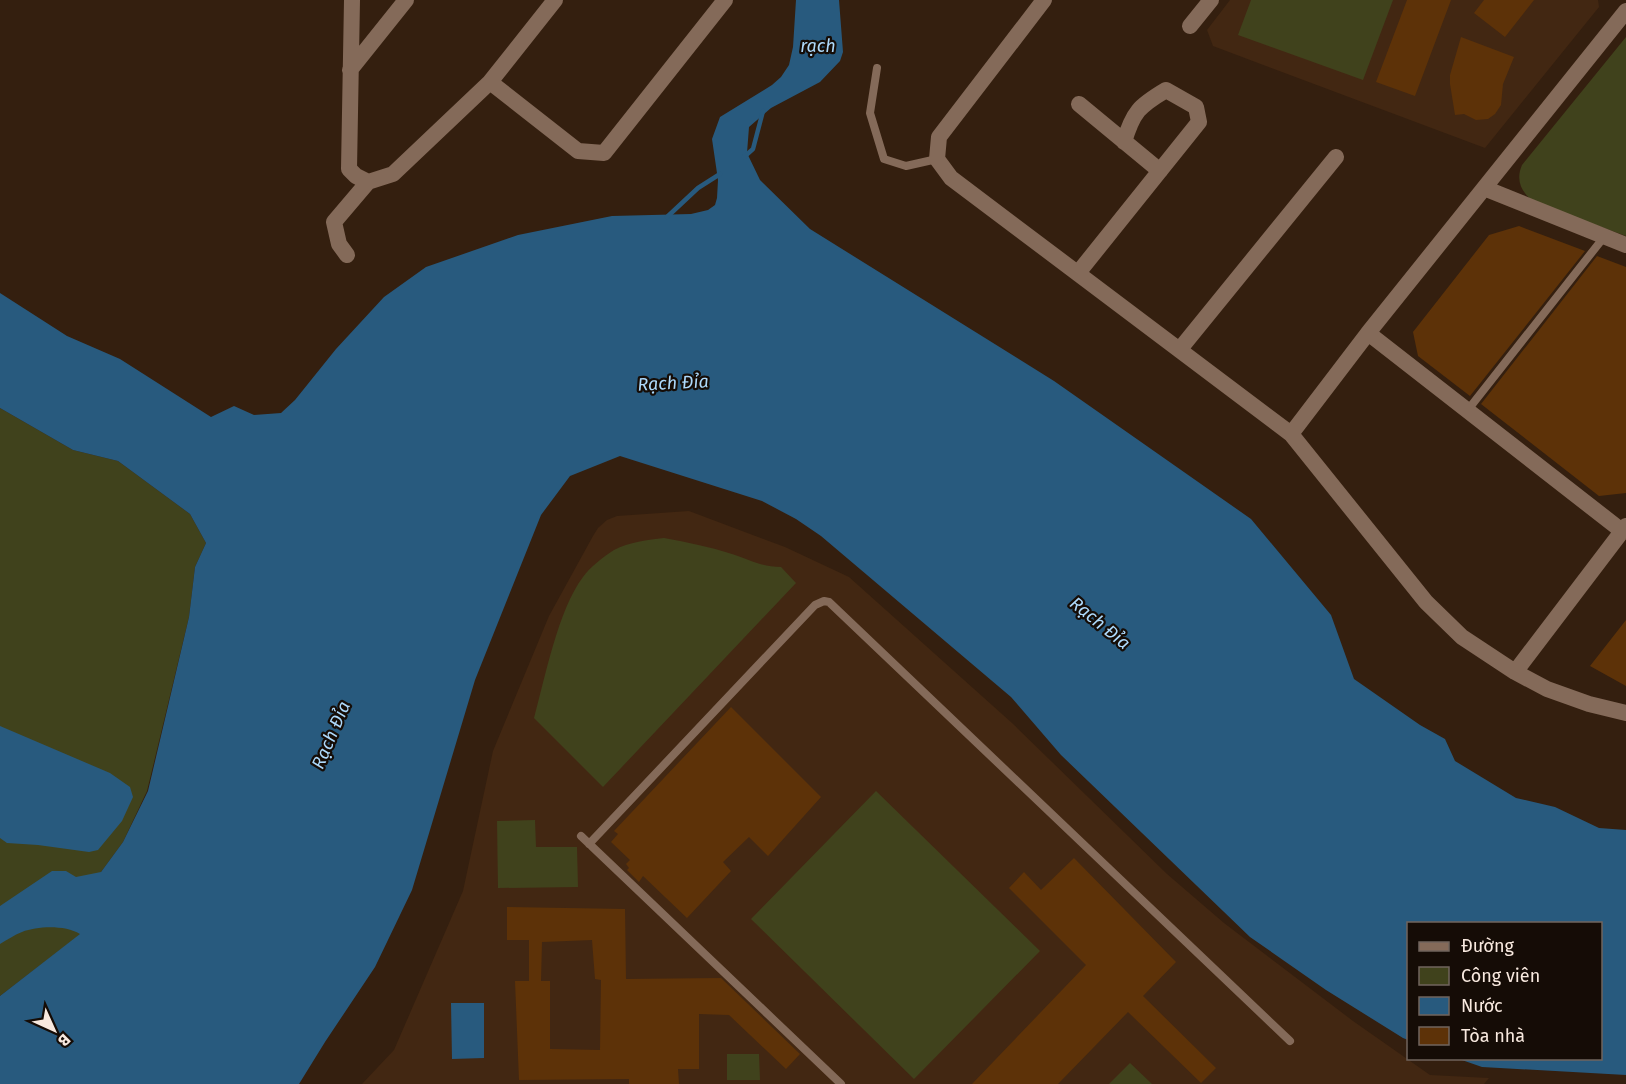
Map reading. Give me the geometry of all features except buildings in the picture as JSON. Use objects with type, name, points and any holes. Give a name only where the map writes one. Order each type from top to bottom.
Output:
[{"type":"street","points":[[352,0],[349,169],[356,176],[368,182]]},
{"type":"street","points":[[350,70],[406,0]]},
{"type":"street","points":[[347,255],[339,244],[334,222],[368,182],[393,174],[490,82],[555,0]]},
{"type":"street","points":[[490,82],[578,151],[604,153],[725,0]]},
{"type":"street","points":[[1044,0],[939,138],[937,159],[951,178],[1292,434],[1426,602],[1462,637],[1515,672],[1547,688],[1578,700],[1626,713]]},
{"type":"street","points":[[1190,26],[1211,0]]},
{"type":"street","points":[[1292,434],[1368,333],[1626,11]]},
{"type":"street","points":[[1078,273],[1199,123],[1196,106],[1166,90],[1146,102],[1131,119],[1124,142]]},
{"type":"street","points":[[1078,104],[1160,171]]},
{"type":"street","points":[[1180,349],[1336,157]]},
{"type":"street","points":[[1484,188],[1626,245]]},
{"type":"street","points":[[1368,333],[1624,529],[1515,672]]},
{"type":"lane","points":[[877,68],[870,113],[884,159],[906,166],[937,159]]},
{"type":"lane","points":[[1467,411],[1604,237]]},
{"type":"lane","points":[[589,844],[815,605],[819,602],[829,602],[1290,1041]]},
{"type":"lane","points":[[581,836],[841,1084]]},
{"type":"shaded area","points":[[1230,0],[1598,0],[1599,7],[1485,148],[1213,46],[1207,30]]},
{"type":"shaded area","points":[[689,511],[785,547],[849,577],[1012,723],[1167,874],[1224,923],[1353,1021],[1430,1075],[1489,1078],[1484,1084],[362,1084],[394,1050],[463,891],[493,751],[549,616],[598,528],[607,520],[617,516]]},
{"type":"green space","points":[[1251,0],[1393,0],[1363,80],[1238,35]]},
{"type":"green space","points":[[1626,37],[1626,236],[1536,203],[1521,187],[1519,176],[1522,165]]},
{"type":"green space","points":[[0,408],[73,450],[118,461],[190,514],[206,543],[195,567],[189,617],[147,791],[123,842],[101,872],[81,934],[0,996]]},
{"type":"green space","points":[[664,538],[781,567],[796,583],[603,787],[534,718],[559,626],[566,607],[583,577],[597,562],[620,547]]},
{"type":"green space","points":[[876,791],[1040,951],[914,1079],[751,919]]},
{"type":"green space","points":[[535,820],[536,847],[577,847],[578,887],[498,888],[497,821]]},
{"type":"green space","points":[[727,1054],[759,1054],[760,1080],[727,1080]]},
{"type":"green space","points":[[1130,1063],[1152,1084],[1109,1084]]},
{"type":"water","points":[[796,0],[839,0],[843,52],[840,61],[820,82],[771,108],[749,127],[747,153],[760,180],[810,229],[1054,381],[1251,519],[1331,615],[1354,679],[1420,725],[1445,739],[1455,761],[1516,798],[1555,807],[1599,828],[1626,830],[1626,1075],[1482,1067],[1462,1060],[1602,1060],[1602,922],[1407,922],[1407,1040],[1403,1038],[1326,990],[1250,937],[1061,755],[1011,697],[821,536],[796,519],[762,501],[620,456],[570,476],[541,515],[475,680],[412,890],[375,967],[299,1084],[0,1084],[0,996],[80,934],[67,929],[51,927],[19,933],[0,944],[0,906],[52,871],[66,871],[76,877],[101,872],[123,842],[148,791],[189,617],[195,567],[206,543],[190,514],[118,461],[73,450],[0,408],[0,293],[67,336],[120,359],[211,417],[234,406],[254,415],[281,413],[295,400],[336,349],[384,297],[426,267],[518,235],[612,216],[691,214],[708,210],[715,205],[718,180],[712,139],[720,117],[781,77],[789,65],[793,47]]},
{"type":"water","points":[[0,726],[110,773],[130,787],[133,797],[122,821],[98,850],[89,852],[7,843],[0,838]]},
{"type":"water","points":[[451,1003],[484,1003],[484,1058],[452,1059]]},
{"type":"waterway","points":[[744,157],[753,149],[763,111]]},
{"type":"waterway","points":[[667,217],[698,188],[720,174]]},
{"type":"water label","name":"rạch","points":[[818,46]]},
{"type":"water label","name":"Rạch Đỉa","points":[[673,383]]},
{"type":"water label","name":"Rạch Đỉa","points":[[1100,623]]},
{"type":"water label","name":"Rạch Đỉa","points":[[331,735]]}]
